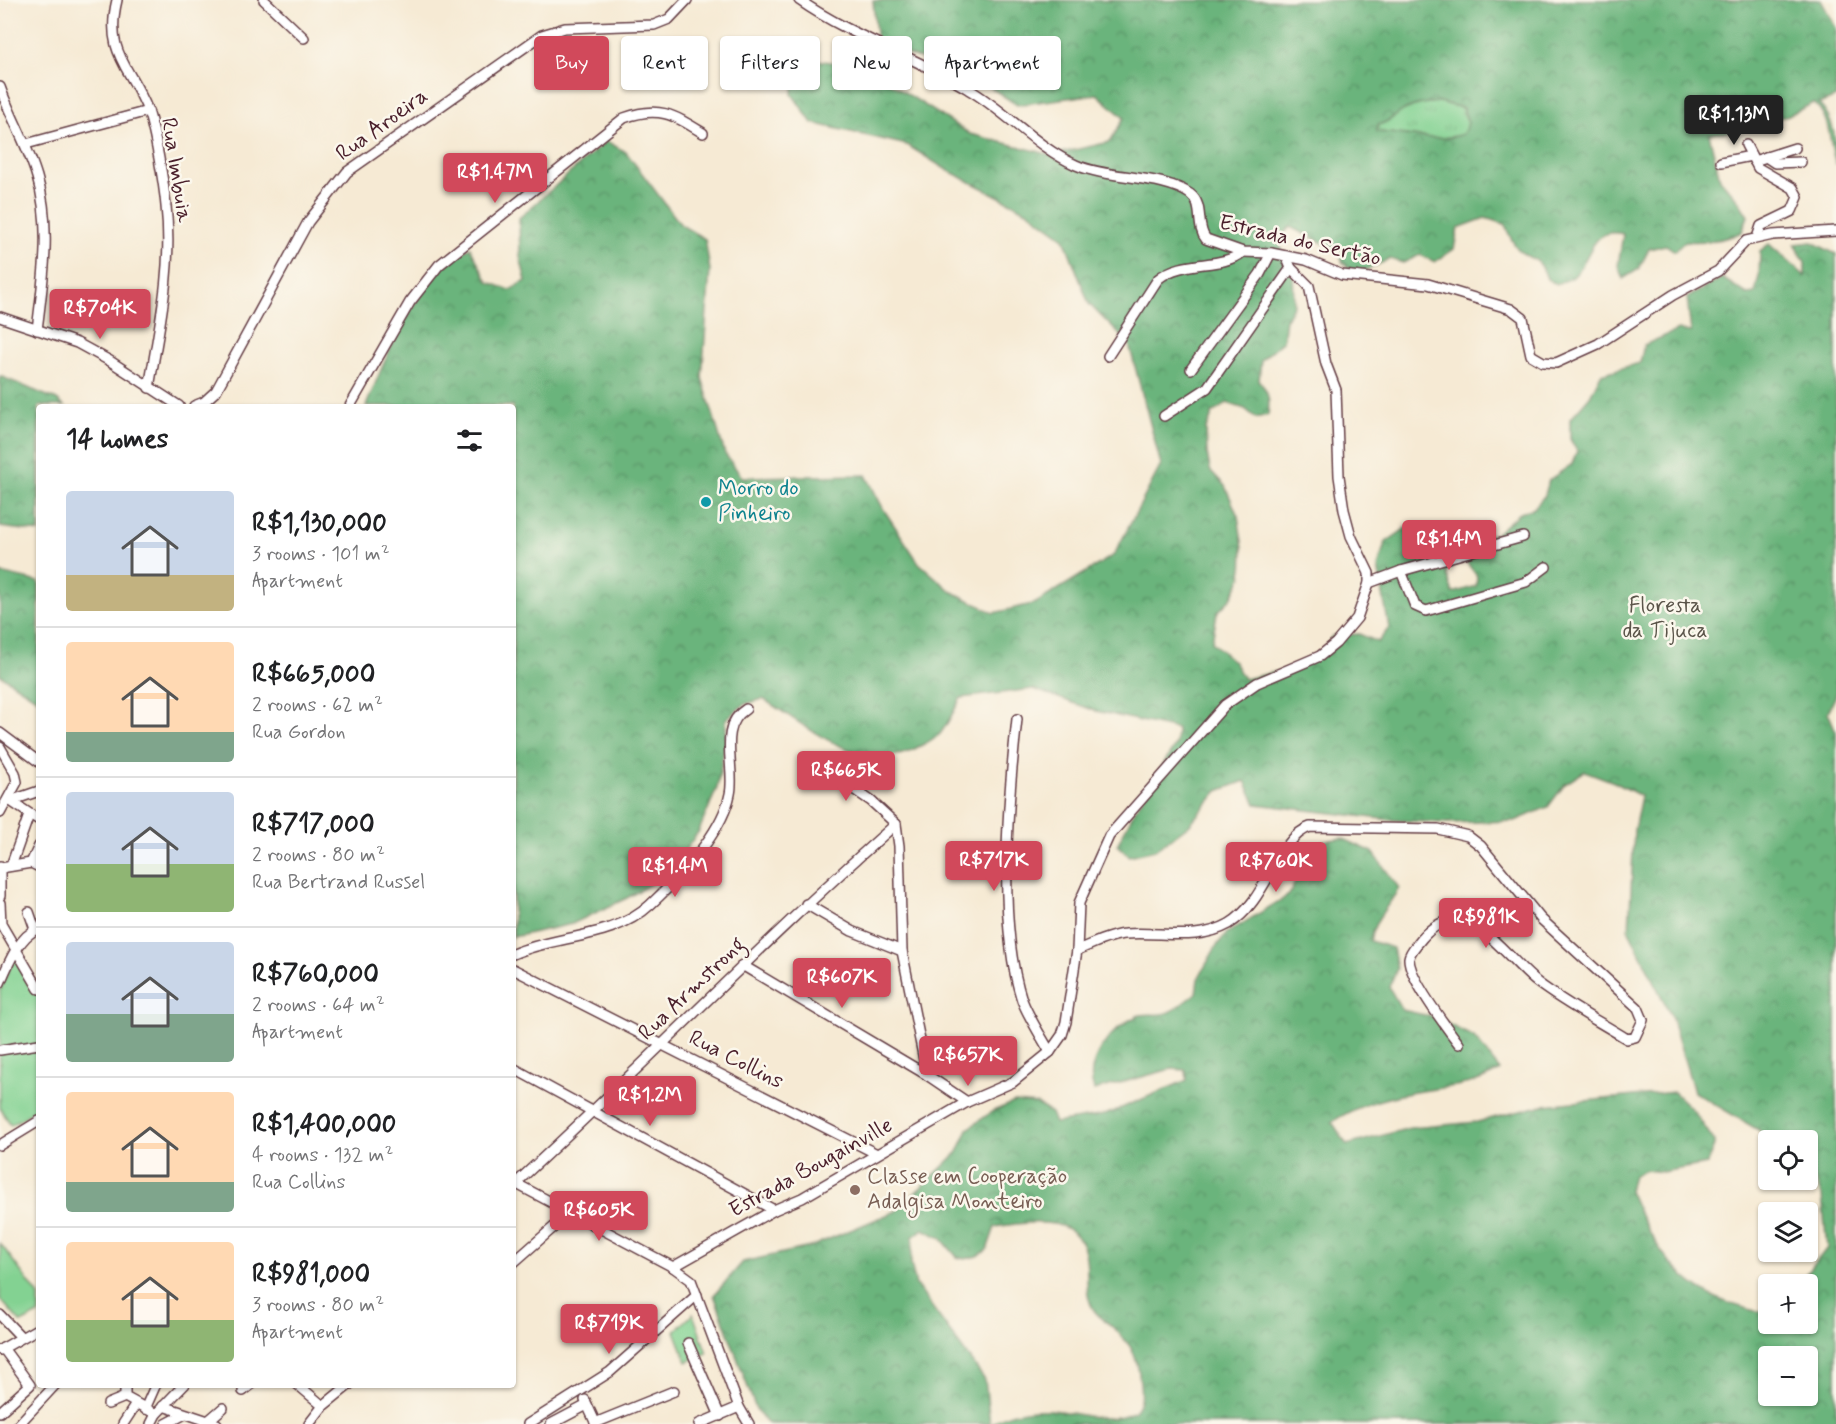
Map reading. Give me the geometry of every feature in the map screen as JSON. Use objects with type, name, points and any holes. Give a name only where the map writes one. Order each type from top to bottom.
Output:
[{"type":"street","name":"Rua Imbuia","points":[[117,0],[113,28],[116,52],[148,111],[166,206],[168,255],[164,298],[149,388]]},
{"type":"street","points":[[264,0],[304,38]]},
{"type":"street","name":"Rua Aroeira","points":[[199,404],[216,391],[308,222],[347,172],[542,35],[565,28],[654,25],[669,19],[687,0]]},
{"type":"street","name":"Estrada do Sertão","points":[[799,0],[869,41],[973,92],[1069,162],[1098,172],[1188,192],[1198,206],[1200,229],[1206,240],[1243,252],[1271,253],[1306,260],[1342,275],[1428,284],[1511,309],[1523,318],[1531,355],[1543,362],[1556,363],[1598,344],[1673,295],[1718,271],[1737,247],[1757,238],[1836,231]]},
{"type":"street","points":[[0,87],[12,118],[26,144],[38,179],[45,236],[44,278],[37,330]]},
{"type":"street","points":[[26,144],[148,111]]},
{"type":"street","points":[[351,404],[410,302],[439,266],[624,118],[639,112],[671,113],[703,133]]},
{"type":"street","points":[[1746,145],[1758,168],[1793,188],[1798,197],[1792,211],[1761,226],[1757,238]]},
{"type":"street","points":[[1721,162],[1766,157],[1795,148]]},
{"type":"street","points":[[1766,157],[1775,163],[1801,162]]},
{"type":"street","points":[[1108,356],[1158,279],[1186,266],[1233,258],[1243,252]]},
{"type":"street","points":[[1191,369],[1260,274],[1271,253]]},
{"type":"street","points":[[1286,256],[1291,268],[1309,286],[1326,364],[1336,390],[1339,476],[1344,510],[1351,536],[1369,573],[1370,583],[1401,571],[1523,537]]},
{"type":"street","points":[[1164,416],[1207,388],[1291,268]]},
{"type":"street","points":[[0,318],[77,343],[110,361],[176,404]]},
{"type":"street","points":[[1401,571],[1415,606],[1426,611],[1526,582],[1546,567]]},
{"type":"street","name":"Estrada Bougainville","points":[[673,1267],[774,1210],[802,1198],[967,1102],[1013,1082],[1050,1052],[1062,1035],[1066,1022],[1077,950],[1079,903],[1109,836],[1226,705],[1257,683],[1320,656],[1336,643],[1357,618],[1370,583]]},
{"type":"street","points":[[516,953],[624,922],[650,905],[713,833],[724,816],[732,780],[729,747],[731,724],[746,709]]},
{"type":"street","points":[[1017,718],[1011,788],[1008,931],[1022,1000],[1050,1052]]},
{"type":"street","points":[[0,733],[36,760]]},
{"type":"street","points":[[0,747],[16,778],[9,800],[0,813]]},
{"type":"street","points":[[814,762],[871,801],[896,824],[899,846],[902,951],[927,1075]]},
{"type":"street","points":[[9,800],[36,792]]},
{"type":"street","points":[[9,800],[36,818]]},
{"type":"street","points":[[0,896],[4,867],[29,815]]},
{"type":"street","name":"Rua Armstrong","points":[[516,1182],[595,1112],[806,904],[896,824]]},
{"type":"street","points":[[1077,950],[1122,934],[1205,934],[1230,923],[1256,900],[1294,835],[1310,827],[1448,831],[1468,836],[1481,846],[1540,919],[1638,1008],[1643,1020],[1635,1037],[1627,1040],[1535,980],[1493,937],[1467,924],[1438,923],[1428,930],[1409,955],[1409,966],[1434,1011],[1459,1044]]},
{"type":"street","points":[[4,867],[35,865]]},
{"type":"street","points":[[0,903],[1,924],[36,984]]},
{"type":"street","points":[[806,904],[852,931],[902,951]]},
{"type":"street","points":[[29,912],[36,926]]},
{"type":"street","points":[[0,983],[16,950],[36,929]]},
{"type":"street","points":[[742,965],[927,1075],[967,1102]]},
{"type":"street","name":"Rua Collins","points":[[516,971],[877,1154]]},
{"type":"street","points":[[0,1050],[36,1044]]},
{"type":"street","points":[[516,1070],[774,1210]]},
{"type":"street","points":[[0,1145],[36,1123]]},
{"type":"street","points":[[516,1184],[673,1267],[691,1280],[739,1407],[749,1424]]},
{"type":"street","points":[[516,1257],[572,1212]]},
{"type":"street","points":[[528,1424],[610,1372],[697,1295]]},
{"type":"street","points":[[0,1315],[21,1337]]},
{"type":"street","points":[[36,1330],[2,1349],[30,1385],[45,1398]]},
{"type":"street","points":[[688,1343],[720,1416]]},
{"type":"street","points":[[0,1412],[30,1385]]},
{"type":"street","points":[[19,1424],[53,1388]]},
{"type":"street","points":[[124,1388],[125,1398]]},
{"type":"street","points":[[123,1424],[153,1388]]},
{"type":"street","points":[[151,1424],[156,1414],[181,1388]]},
{"type":"street","points":[[243,1391],[247,1388]]},
{"type":"street","points":[[302,1388],[323,1406]]},
{"type":"street","points":[[309,1424],[323,1406],[346,1388]]},
{"type":"street","points":[[581,1392],[596,1423],[674,1391]]},
{"type":"street","points":[[108,1404],[125,1398],[156,1414]]},
{"type":"street","points":[[551,1424],[587,1405]]},
{"type":"street","points":[[163,1406],[213,1423],[223,1408]]},
{"type":"street","points":[[699,1424],[739,1407]]},
{"type":"street","points":[[166,1424],[185,1414]]},
{"type":"green space","name":"Floresta da Tijuca","points":[[1821,0],[1836,28],[1836,97],[1819,104],[1832,125],[1836,165],[1827,125],[1814,103],[1784,117],[1742,121],[1727,132],[1709,134],[1720,179],[1748,216],[1742,232],[1714,241],[1685,241],[1675,251],[1666,245],[1649,249],[1639,269],[1623,279],[1618,266],[1623,234],[1604,235],[1592,246],[1573,277],[1556,284],[1547,279],[1538,262],[1518,249],[1505,224],[1485,218],[1458,228],[1454,249],[1435,262],[1420,255],[1403,263],[1390,259],[1357,274],[1343,263],[1338,250],[1290,227],[1280,238],[1282,253],[1293,266],[1294,304],[1286,319],[1283,341],[1261,360],[1259,381],[1268,397],[1268,415],[1256,418],[1245,409],[1227,403],[1213,413],[1206,429],[1210,470],[1225,486],[1238,516],[1243,548],[1242,577],[1231,598],[1217,613],[1212,642],[1234,662],[1244,679],[1289,669],[1323,653],[1332,636],[1359,634],[1378,642],[1389,628],[1378,567],[1385,543],[1406,528],[1436,533],[1451,553],[1447,575],[1453,593],[1476,586],[1477,576],[1461,555],[1458,536],[1465,527],[1494,535],[1518,514],[1534,508],[1545,495],[1549,480],[1572,464],[1577,451],[1570,439],[1570,419],[1590,396],[1601,374],[1640,363],[1644,345],[1678,330],[1691,332],[1687,298],[1722,278],[1747,294],[1755,293],[1759,276],[1760,251],[1769,244],[1805,276],[1805,262],[1794,244],[1812,242],[1836,254],[1836,695],[1828,712],[1836,732],[1836,1424],[991,1424],[1015,1413],[1033,1410],[1060,1411],[1106,1418],[1124,1416],[1133,1412],[1139,1402],[1141,1391],[1135,1356],[1127,1342],[1094,1310],[1088,1291],[1084,1248],[1079,1238],[1062,1226],[1044,1223],[995,1227],[987,1250],[978,1256],[965,1259],[957,1257],[941,1238],[923,1229],[913,1237],[911,1264],[916,1285],[985,1380],[990,1424],[769,1424],[757,1412],[714,1295],[743,1262],[810,1247],[896,1211],[958,1152],[968,1129],[993,1111],[1015,1102],[1037,1104],[1051,1113],[1055,1123],[1105,1115],[1187,1080],[1186,1070],[1171,1069],[1094,1090],[1092,1079],[1096,1057],[1118,1029],[1137,1016],[1169,1012],[1196,993],[1198,979],[1217,945],[1227,933],[1289,895],[1310,851],[1323,841],[1342,838],[1373,852],[1399,888],[1378,919],[1370,941],[1393,948],[1397,969],[1389,987],[1402,1010],[1434,1017],[1474,1037],[1500,1070],[1459,1086],[1393,1097],[1351,1111],[1332,1122],[1347,1145],[1410,1128],[1477,1122],[1544,1105],[1674,1092],[1693,1110],[1715,1142],[1707,1164],[1662,1172],[1645,1170],[1633,1176],[1629,1190],[1647,1228],[1670,1262],[1699,1288],[1717,1298],[1758,1311],[1758,1334],[1818,1334],[1818,1274],[1807,1274],[1827,1248],[1822,1196],[1818,1187],[1818,1130],[1758,1130],[1694,1092],[1671,1016],[1629,931],[1634,830],[1641,796],[1585,771],[1565,784],[1548,807],[1515,821],[1446,823],[1391,820],[1256,804],[1245,781],[1218,791],[1189,825],[1155,850],[1129,856],[1117,845],[1134,812],[1176,744],[1177,729],[1096,711],[1033,689],[961,698],[946,726],[936,738],[900,755],[879,756],[859,753],[838,745],[763,699],[745,704],[726,719],[726,740],[717,788],[699,831],[669,873],[627,898],[572,924],[516,936],[516,404],[367,404],[387,355],[404,322],[434,276],[446,264],[470,247],[488,282],[510,290],[526,281],[520,257],[519,218],[606,141],[626,152],[681,225],[705,239],[710,270],[702,378],[725,454],[742,477],[866,475],[884,510],[919,563],[951,591],[994,613],[1036,603],[1114,555],[1161,465],[1129,344],[1089,304],[1064,238],[1027,211],[947,170],[907,145],[812,123],[792,94],[793,90],[820,90],[820,60],[832,62],[832,90],[901,90],[970,134],[1052,155],[1110,142],[1124,118],[1097,94],[1017,105],[994,90],[1061,90],[1061,36],[924,36],[924,60],[912,56],[912,36],[876,36],[873,1]],"holes":[[[1439,102],[1463,108],[1468,123],[1463,134],[1453,137],[1432,138],[1377,132],[1378,125],[1389,121],[1404,110],[1417,105]]]},
{"type":"green space","points":[[1439,102],[1462,108],[1468,123],[1463,134],[1431,138],[1377,132],[1378,125],[1389,121],[1404,110],[1417,105]]},
{"type":"green space","points":[[0,376],[62,404],[36,404],[36,532],[0,527]]},
{"type":"green space","points":[[0,573],[36,581],[36,698],[0,675]]},
{"type":"green space","points":[[14,957],[36,991],[36,1110],[11,1125],[0,1108],[0,991]]},
{"type":"green space","points":[[0,1243],[36,1292],[36,1316],[21,1323],[0,1299]]},
{"type":"green space","points":[[693,1314],[707,1353],[687,1362],[675,1331]]},
{"type":"place","name":"Morro do Pinheiro","points":[[706,502]]},
{"type":"place","name":"Classe em Cooperação Adalgisa Monteiro","points":[[855,1190]]}]
